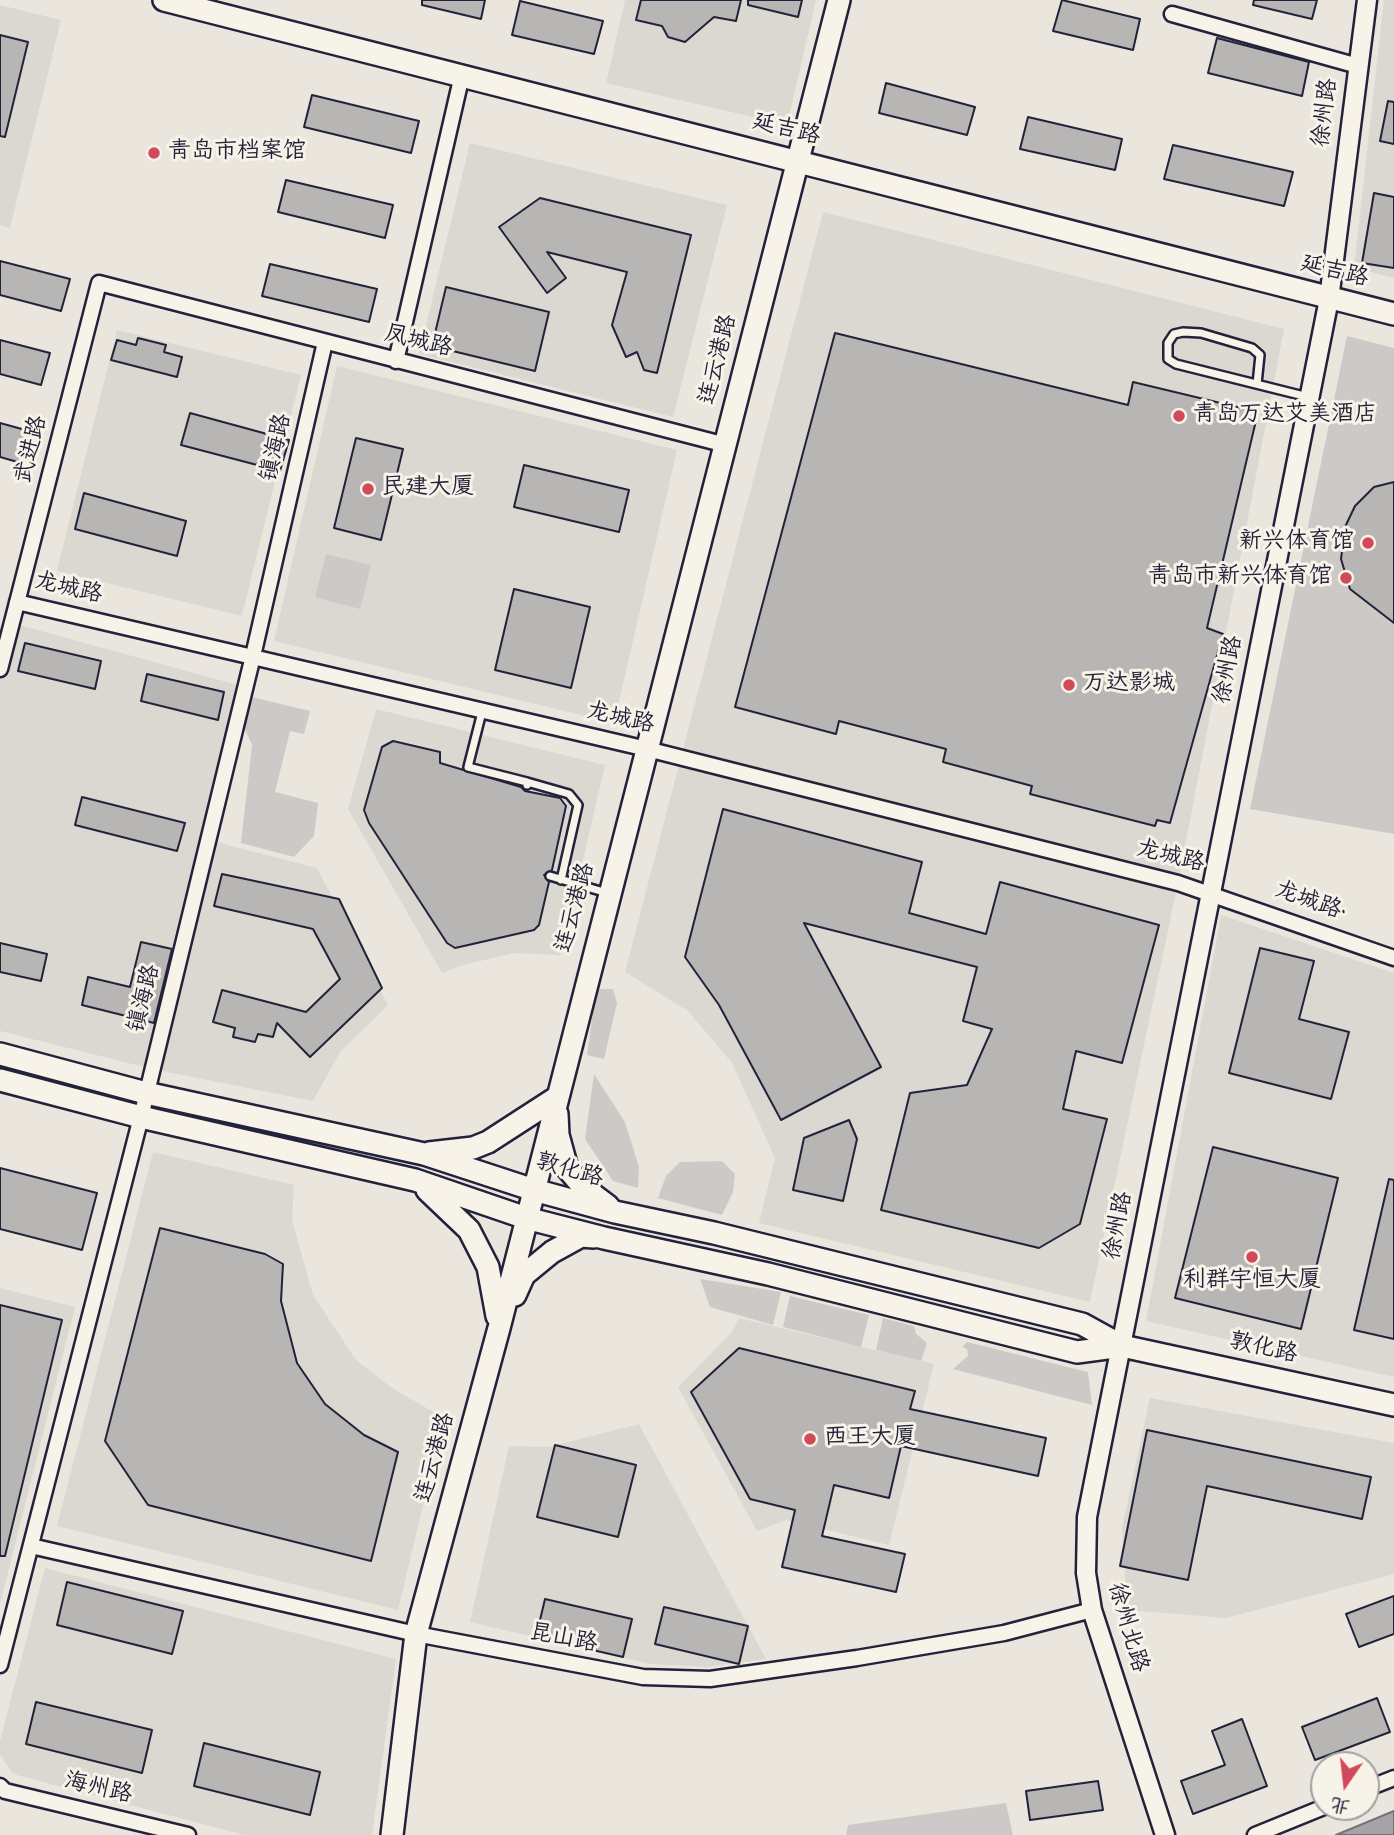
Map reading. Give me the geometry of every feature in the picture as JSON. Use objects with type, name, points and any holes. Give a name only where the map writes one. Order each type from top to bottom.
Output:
[{"type":"main road","name":"延吉路","points":[[164,0],[1394,314]]},
{"type":"main road","name":"连云港路","points":[[392,1835],[416,1634],[499,1328],[839,0]]},
{"type":"main road","name":"敦化路","points":[[0,1054],[146,1093],[424,1154],[534,1190],[615,1212],[714,1233],[1082,1325],[1122,1346],[1394,1405]]},
{"type":"main road","name":"敦化路","points":[[0,1080],[141,1117],[415,1180],[526,1218],[604,1238],[768,1274],[1077,1352],[1122,1346]]},
{"type":"main road","points":[[424,1154],[473,1148],[488,1142],[556,1098],[558,1135],[567,1168],[584,1188],[615,1212]]},
{"type":"main road","points":[[415,1180],[447,1206],[469,1230],[488,1267],[499,1328]]},
{"type":"main road","points":[[499,1328],[524,1275],[552,1252],[581,1236],[604,1238]]},
{"type":"street","name":"徐州路","points":[[1122,1346],[1329,299],[1367,0]]},
{"type":"street","points":[[1171,15],[1358,66]]},
{"type":"street","points":[[396,360],[461,75]]},
{"type":"street","name":"凤城路","points":[[99,284],[726,445]]},
{"type":"street","name":"武进路","points":[[0,669],[99,284]]},
{"type":"street","name":"镇海路","points":[[0,1665],[141,1117],[326,342]]},
{"type":"street","name":"龙城路","points":[[17,602],[647,749],[1210,891]]},
{"type":"street","name":"龙城路·","points":[[1210,891],[1394,958]]},
{"type":"street","name":"徐州北路","points":[[1122,1346],[1087,1517],[1086,1573],[1093,1610],[1165,1835]]},
{"type":"street","name":"昆山路","points":[[30,1546],[416,1634],[643,1677],[710,1679],[1004,1633],[1093,1610]]},
{"type":"street","name":"海州路","points":[[0,1786],[5,1791],[188,1835]]},
{"type":"street","points":[[1255,1835],[1310,1813]]},
{"type":"lane","points":[[1257,384],[1260,355],[1252,348],[1211,336],[1182,332],[1174,334],[1168,342],[1168,359],[1176,364],[1309,397]]},
{"type":"lane","points":[[482,712],[468,767],[569,794],[578,805],[561,880]]},
{"type":"lane","points":[[551,876],[608,894]]},
{"type":"shaded area","points":[[625,0],[816,0],[787,125],[606,83]]},
{"type":"shaded area","points":[[1384,0],[1394,0],[1394,278],[1354,268]]},
{"type":"shaded area","points":[[0,5],[61,20],[10,228],[0,225]]},
{"type":"shaded area","points":[[470,143],[727,205],[673,417],[419,354]]},
{"type":"shaded area","points":[[823,212],[1284,329],[1178,883],[1090,1302],[759,1223],[775,1158],[732,1063],[688,1011],[625,972]]},
{"type":"shaded area","points":[[117,330],[301,375],[242,616],[57,571]]},
{"type":"shaded area","name":"青岛市新兴体育馆","points":[[1347,336],[1394,348],[1394,834],[1250,809]]},
{"type":"shaded area","points":[[337,366],[677,450],[614,723],[274,641]]},
{"type":"shaded area","points":[[326,554],[371,565],[360,609],[315,597]]},
{"type":"shaded area","points":[[12,623],[245,687],[208,840],[317,868],[388,1005],[340,1052],[313,1101],[152,1069],[0,1031],[0,669]]},
{"type":"shaded area","points":[[252,697],[310,711],[304,734],[290,731],[275,792],[318,803],[314,836],[294,857],[241,843],[252,745],[244,727]]},
{"type":"shaded area","points":[[376,709],[605,765],[561,955],[514,953],[442,973],[348,809]]},
{"type":"shaded area","points":[[1221,915],[1394,973],[1394,1377],[1146,1321]]},
{"type":"shaded area","points":[[596,989],[613,989],[617,1003],[604,1059],[587,1055]]},
{"type":"shaded area","points":[[594,1074],[625,1122],[639,1167],[638,1188],[613,1181],[585,1139]]},
{"type":"shaded area","points":[[153,1152],[294,1185],[292,1220],[313,1295],[356,1360],[392,1388],[444,1418],[398,1610],[57,1526]]},
{"type":"shaded area","points":[[722,1161],[735,1174],[733,1192],[722,1215],[658,1198],[666,1176],[680,1162]]},
{"type":"shaded area","points":[[700,1279],[781,1292],[773,1325],[710,1307]]},
{"type":"shaded area","points":[[0,1288],[75,1307],[0,1604]]},
{"type":"shaded area","points":[[790,1296],[869,1315],[861,1347],[783,1327]]},
{"type":"shaded area","name":"西王大厦","points":[[739,1318],[934,1364],[889,1545],[786,1520],[757,1531],[678,1387],[731,1333]]},
{"type":"shaded area","points":[[883,1318],[914,1326],[916,1334],[927,1343],[921,1361],[876,1350]]},
{"type":"shaded area","points":[[967,1342],[1088,1372],[1092,1405],[953,1369],[968,1356],[967,1349],[962,1347]]},
{"type":"shaded area","points":[[1150,1398],[1394,1443],[1394,1574],[1226,1618],[1127,1610],[1122,1528]]},
{"type":"shaded area","points":[[639,1424],[766,1659],[708,1667],[650,1664],[470,1622],[509,1446],[548,1447]]},
{"type":"shaded area","points":[[45,1568],[396,1659],[372,1835],[244,1835],[13,1774],[0,1754],[0,1741]]},
{"type":"shaded area","points":[[1006,1803],[1013,1835],[846,1835],[848,1825]]},
{"type":"shaded area","points":[[1394,1811],[1394,1835],[1336,1835],[1370,1821],[1380,1821],[1380,1817]]},
{"type":"building","points":[[422,0],[485,0],[481,19],[422,5]]},
{"type":"building","points":[[641,0],[741,0],[736,21],[714,17],[685,42],[668,37],[662,26],[636,20]]},
{"type":"building","points":[[748,0],[802,0],[798,17],[748,5]]},
{"type":"building","points":[[1062,0],[1140,19],[1133,50],[1053,31]]},
{"type":"building","points":[[1254,0],[1317,0],[1312,19],[1253,5]]},
{"type":"building","points":[[520,1],[603,21],[594,54],[512,35]]},
{"type":"building","points":[[0,35],[28,42],[5,137],[0,136]]},
{"type":"building","points":[[1217,38],[1309,62],[1302,96],[1208,73]]},
{"type":"building","points":[[886,83],[975,107],[967,135],[879,113]]},
{"type":"building","points":[[312,95],[419,121],[411,153],[304,127]]},
{"type":"building","points":[[1388,101],[1394,102],[1394,144],[1380,141]]},
{"type":"building","points":[[1028,117],[1122,139],[1115,170],[1020,149]]},
{"type":"building","points":[[1173,145],[1293,172],[1284,206],[1164,179]]},
{"type":"building","points":[[286,180],[393,205],[385,238],[278,212]]},
{"type":"building","points":[[1374,193],[1394,197],[1394,268],[1362,263]]},
{"type":"building","points":[[540,198],[691,235],[657,373],[644,370],[637,352],[626,357],[612,325],[627,272],[547,252],[566,278],[547,293],[499,227]]},
{"type":"building","points":[[0,261],[70,279],[61,311],[0,295]]},
{"type":"building","points":[[270,264],[377,289],[369,322],[262,296]]},
{"type":"building","points":[[446,287],[549,312],[535,371],[432,346]]},
{"type":"building","points":[[835,333],[1128,405],[1133,382],[1258,412],[1207,628],[1223,634],[1170,823],[1157,820],[1155,826],[1030,794],[1032,786],[943,762],[946,749],[839,721],[836,734],[735,707]]},
{"type":"building","points":[[138,338],[166,345],[164,352],[182,357],[177,377],[111,360],[117,340],[136,345]]},
{"type":"building","points":[[0,340],[50,353],[41,385],[0,374]]},
{"type":"building","points":[[190,413],[289,440],[280,471],[181,445]]},
{"type":"building","points":[[0,423],[29,431],[21,463],[0,457]]},
{"type":"building","name":"民建大厦","points":[[356,438],[403,449],[381,540],[334,528]]},
{"type":"building","points":[[524,465],[629,490],[619,532],[514,507]]},
{"type":"building","name":"新兴体育馆","points":[[1394,482],[1394,623],[1350,589],[1341,559],[1345,527],[1355,506],[1374,487]]},
{"type":"building","points":[[84,493],[186,521],[177,556],[75,529]]},
{"type":"building","points":[[514,589],[590,607],[571,688],[495,670]]},
{"type":"building","points":[[25,643],[101,661],[95,689],[18,671]]},
{"type":"building","points":[[147,674],[224,692],[218,720],[141,701]]},
{"type":"building","points":[[393,741],[440,752],[440,763],[521,787],[525,791],[560,798],[566,806],[552,870],[544,875],[549,882],[539,925],[534,930],[455,948],[447,943],[369,823],[364,810],[382,747]]},
{"type":"building","points":[[82,797],[185,823],[177,851],[75,825]]},
{"type":"building","points":[[723,809],[922,862],[909,913],[986,934],[1000,882],[1159,925],[1122,1063],[1076,1051],[1063,1109],[1107,1119],[1080,1224],[1039,1248],[881,1210],[910,1093],[967,1085],[992,1029],[963,1021],[977,967],[804,923],[881,1067],[781,1120],[719,1005],[685,957]]},
{"type":"building","points":[[222,874],[339,899],[382,988],[310,1057],[277,1023],[273,1037],[258,1034],[255,1042],[233,1037],[235,1028],[213,1022],[222,990],[306,1012],[340,979],[313,929],[214,906]]},
{"type":"building","points":[[141,942],[172,949],[154,1023],[82,1005],[88,977],[130,987]]},
{"type":"building","points":[[0,943],[47,954],[41,981],[0,972]]},
{"type":"building","points":[[1260,948],[1314,961],[1299,1019],[1349,1032],[1331,1099],[1229,1073]]},
{"type":"building","points":[[849,1120],[857,1139],[843,1201],[793,1190],[804,1138]]},
{"type":"building","name":"利群宇恒大厦","points":[[1213,1147],[1338,1178],[1301,1329],[1175,1298]]},
{"type":"building","points":[[0,1168],[97,1193],[82,1250],[0,1229]]},
{"type":"building","points":[[1389,1179],[1394,1180],[1394,1339],[1354,1330]]},
{"type":"building","points":[[160,1228],[265,1254],[283,1264],[281,1301],[297,1363],[325,1404],[364,1435],[398,1452],[371,1561],[148,1505],[105,1441]]},
{"type":"building","points":[[0,1305],[62,1320],[5,1556],[0,1556]]},
{"type":"building","name":"西王大厦","points":[[739,1348],[915,1391],[910,1409],[1046,1438],[1038,1476],[901,1446],[889,1498],[834,1485],[822,1536],[905,1554],[896,1592],[782,1567],[795,1510],[750,1499],[691,1392]]},
{"type":"building","points":[[1147,1430],[1371,1477],[1362,1519],[1207,1486],[1188,1580],[1120,1566]]},
{"type":"building","points":[[555,1445],[636,1465],[618,1537],[537,1517]]},
{"type":"building","points":[[67,1582],[183,1611],[172,1654],[57,1625]]},
{"type":"building","points":[[1394,1596],[1394,1634],[1359,1647],[1346,1614]]},
{"type":"building","points":[[545,1599],[632,1619],[623,1657],[536,1637]]},
{"type":"building","points":[[664,1607],[748,1626],[739,1664],[655,1644]]},
{"type":"building","points":[[1377,1698],[1390,1732],[1339,1751],[1311,1751],[1302,1727]]},
{"type":"building","points":[[36,1702],[152,1730],[142,1773],[26,1744]]},
{"type":"building","points":[[1242,1719],[1267,1786],[1193,1814],[1181,1781],[1225,1765],[1212,1731]]},
{"type":"building","points":[[204,1743],[320,1772],[310,1815],[194,1786]]},
{"type":"building","points":[[1098,1781],[1103,1810],[1030,1820],[1026,1791]]},
{"type":"place","name":"青岛市档案馆","points":[[154,153]]},
{"type":"place","name":"青岛万达艾美酒店","points":[[1179,416]]},
{"type":"place","name":"民建大厦","points":[[368,489]]},
{"type":"place","name":"新兴体育馆","points":[[1368,543]]},
{"type":"place","name":"青岛市新兴体育馆","points":[[1346,578]]},
{"type":"place","name":"万达影城","points":[[1069,685]]},
{"type":"place","name":"利群宇恒大厦","points":[[1252,1257]]},
{"type":"place","name":"西王大厦","points":[[810,1439]]}]
